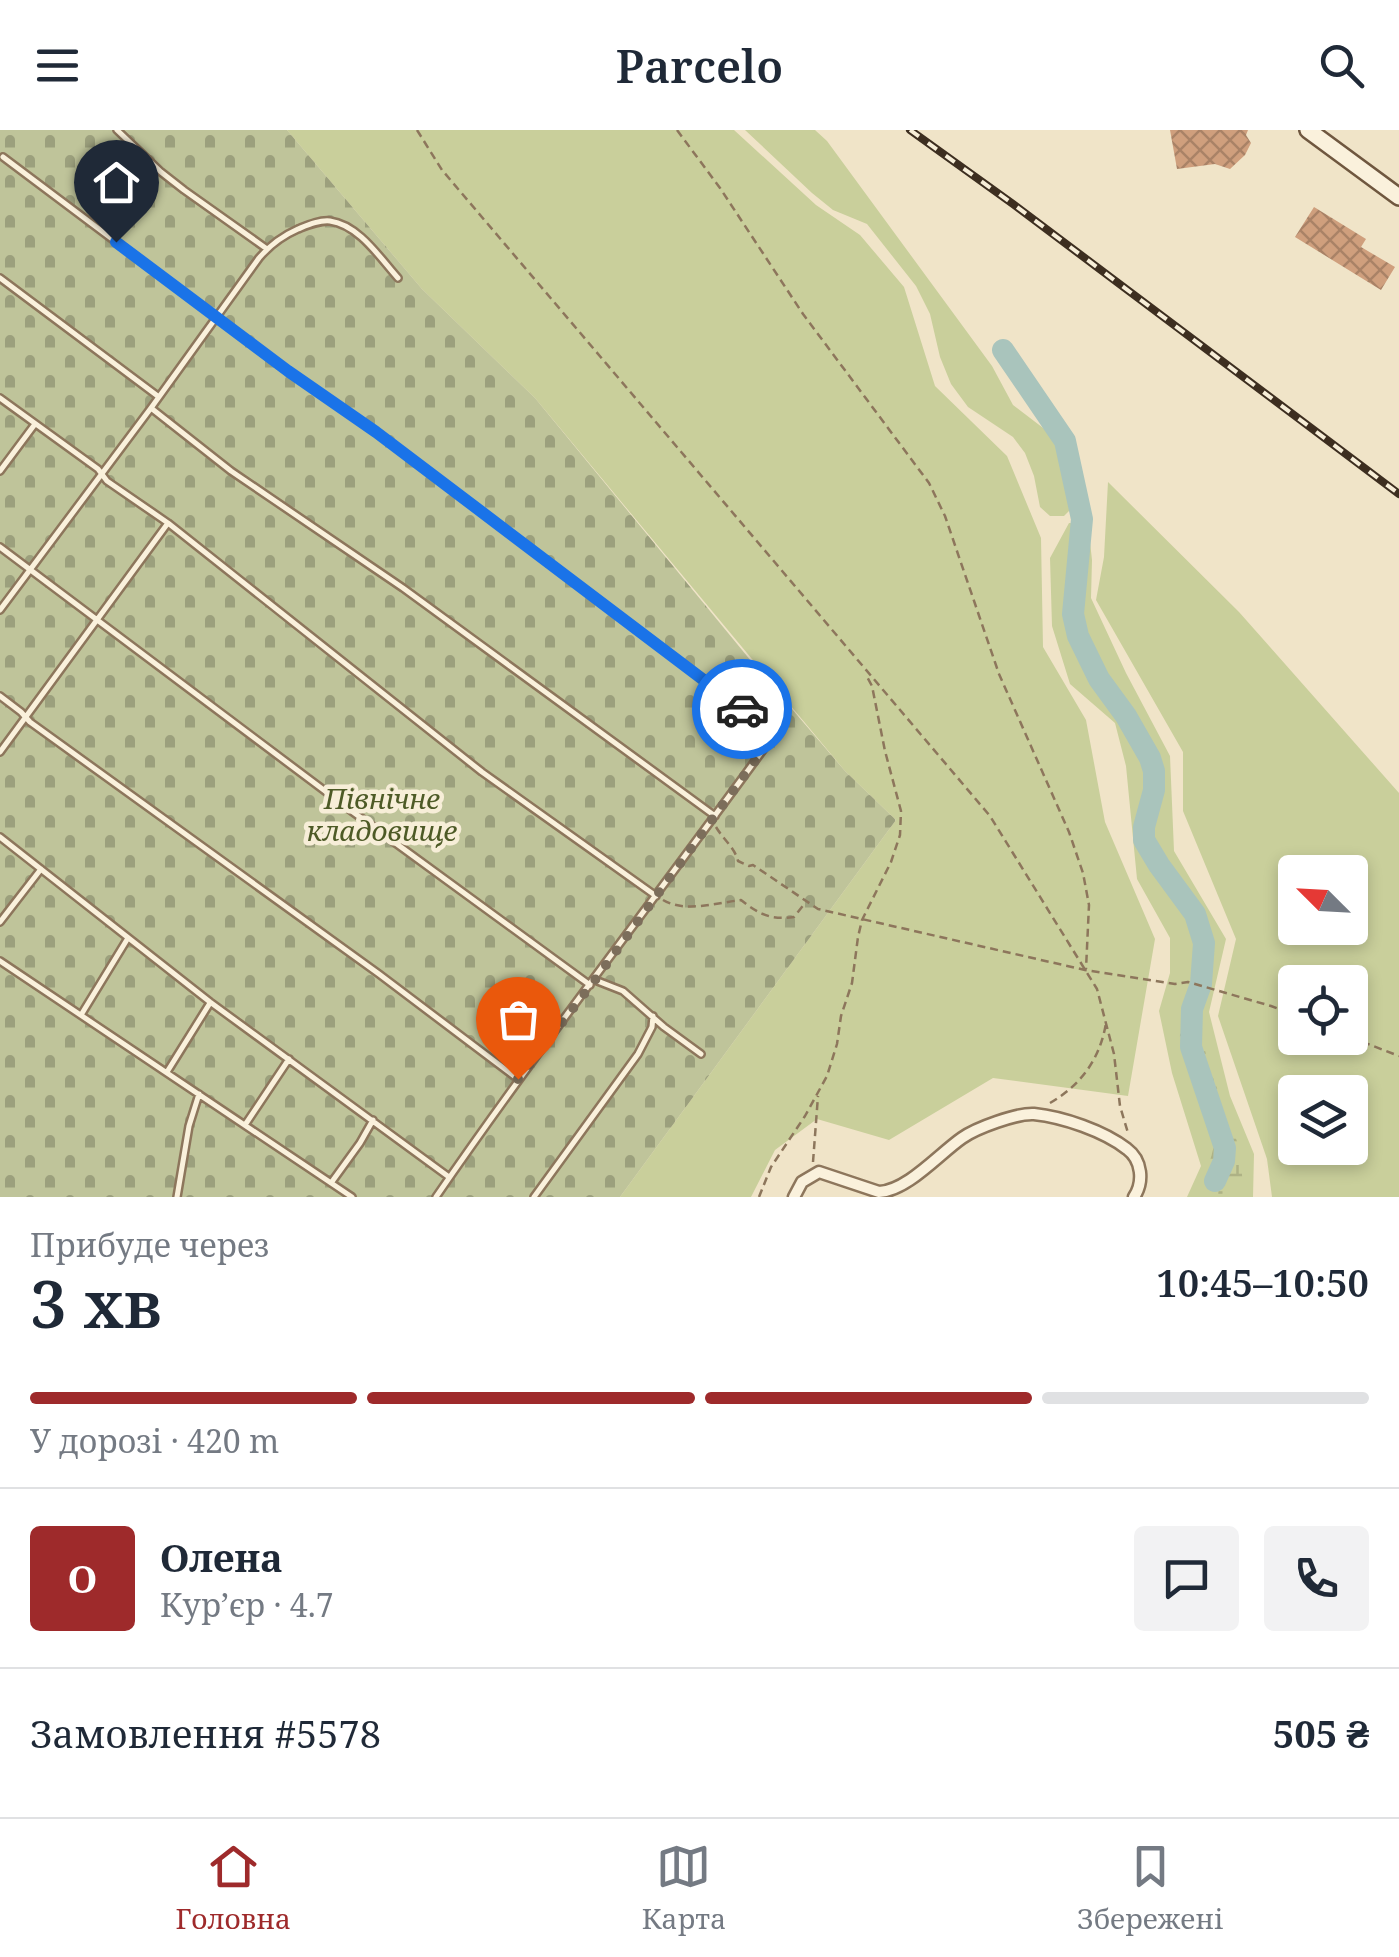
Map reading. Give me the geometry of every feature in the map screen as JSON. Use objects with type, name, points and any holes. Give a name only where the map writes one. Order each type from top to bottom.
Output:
[{"type":"street","points":[[1308,130],[1399,197]]},
{"type":"street","points":[[794,1197],[809,1176],[827,1174],[887,1192],[912,1178],[964,1136],[1031,1113],[1104,1134],[1134,1154],[1141,1178],[1134,1197]]},
{"type":"lane","points":[[117,130],[161,172],[266,249]]},
{"type":"lane","points":[[3,157],[288,371],[376,432],[765,726],[770,734],[768,743],[716,816],[518,1079],[436,1197]]},
{"type":"lane","points":[[0,610],[266,249],[292,232],[329,221],[361,237],[398,278]]},
{"type":"lane","points":[[0,278],[159,397]]},
{"type":"lane","points":[[0,398],[98,469],[107,482],[168,522],[482,772],[656,896]]},
{"type":"lane","points":[[152,408],[231,471],[403,588],[716,816]]},
{"type":"lane","points":[[0,471],[35,424]]},
{"type":"lane","points":[[0,752],[168,522]]},
{"type":"lane","points":[[0,547],[592,982],[622,992],[702,1054]]},
{"type":"lane","points":[[0,696],[518,1079]]},
{"type":"lane","points":[[0,837],[210,1002],[450,1177]]},
{"type":"lane","points":[[0,922],[42,870]]},
{"type":"lane","points":[[80,1015],[128,938]]},
{"type":"lane","points":[[0,961],[352,1197]]},
{"type":"lane","points":[[166,1072],[210,1002]]},
{"type":"lane","points":[[534,1197],[638,1054],[652,1027],[653,1016]]},
{"type":"lane","points":[[246,1125],[289,1059]]},
{"type":"lane","points":[[177,1197],[189,1126],[199,1094]]},
{"type":"lane","points":[[331,1182],[373,1120]]},
{"type":"path","points":[[418,130],[442,170],[990,816],[1097,989],[1114,1054],[1120,1106],[1134,1154]]},
{"type":"path","points":[[677,130],[803,314],[929,484],[945,516],[999,674],[1069,832],[1083,873],[1089,904],[1086,970]]},
{"type":"path","points":[[759,1197],[771,1167],[819,1094],[833,1059],[852,983],[862,920],[891,862],[901,824],[872,686],[862,667]]},
{"type":"path","points":[[716,816],[714,823],[738,861],[753,865],[818,910],[1086,970],[1175,984],[1188,982],[1278,1009]]},
{"type":"path","points":[[656,896],[672,906],[685,908],[741,900],[775,920],[794,917],[806,902]]},
{"type":"path","points":[[1031,1113],[1068,1092],[1083,1078],[1096,1057],[1107,1021]]},
{"type":"path","points":[[1368,1044],[1399,1056]]},
{"type":"path","points":[[809,1176],[815,1154],[819,1094]]},
{"type":"green space","name":"Північне кладовище","points":[[0,130],[287,130],[422,289],[535,398],[756,667],[845,771],[896,820],[620,1197],[0,1197]]},
{"type":"green space","points":[[287,130],[734,130],[816,205],[860,235],[904,287],[935,386],[1007,456],[1041,538],[1043,647],[1086,720],[1105,822],[1155,939],[1128,1096],[993,1078],[889,1140],[817,1119],[775,1150],[751,1197],[620,1197],[896,820],[845,771],[535,398],[422,289]]},
{"type":"green space","points":[[745,130],[815,130],[827,141],[992,366],[1013,405],[1051,434],[1072,492],[1074,506],[1064,516],[1050,516],[1040,507],[1034,476],[1013,437],[968,407],[951,384],[930,314],[916,286],[867,224],[833,210]]},
{"type":"green space","points":[[1108,482],[1239,612],[1399,793],[1399,1197],[1272,1197],[1267,1159],[1218,1016],[1236,939],[1183,811],[1183,752],[1096,600],[1104,557]]},
{"type":"green space","points":[[1069,523],[1088,524],[1091,598],[1170,756],[1174,851],[1226,939],[1209,1012],[1230,1096],[1254,1154],[1253,1197],[1187,1197],[1201,1166],[1172,1073],[1159,1011],[1170,973],[1170,938],[1137,879],[1126,766],[1115,723],[1070,684],[1052,626],[1050,558]]},
{"type":"green space","points":[[1197,990],[1199,1025],[1209,1067],[1241,1152],[1243,1197],[1218,1197],[1219,1185],[1207,1172],[1215,1122],[1178,1048],[1184,1010]]},
{"type":"building","points":[[1170,130],[1248,130],[1246,135],[1251,143],[1230,169],[1215,164],[1177,169]]},
{"type":"building","points":[[1314,207],[1366,239],[1361,247],[1395,267],[1381,290],[1295,237]]},
{"type":"waterway","points":[[1003,350],[1065,441],[1082,519],[1073,614],[1078,636],[1099,679],[1150,758],[1154,790],[1144,840],[1195,914],[1204,943],[1201,984],[1192,1009],[1191,1047],[1225,1148],[1215,1181]]},
{"type":"railway","points":[[910,130],[1399,494]]},
{"type":"way so far","points":[[518,1079],[768,743],[770,734],[765,726],[742,709]]},
{"type":"route","points":[[116,242],[376,432],[742,709]]}]
